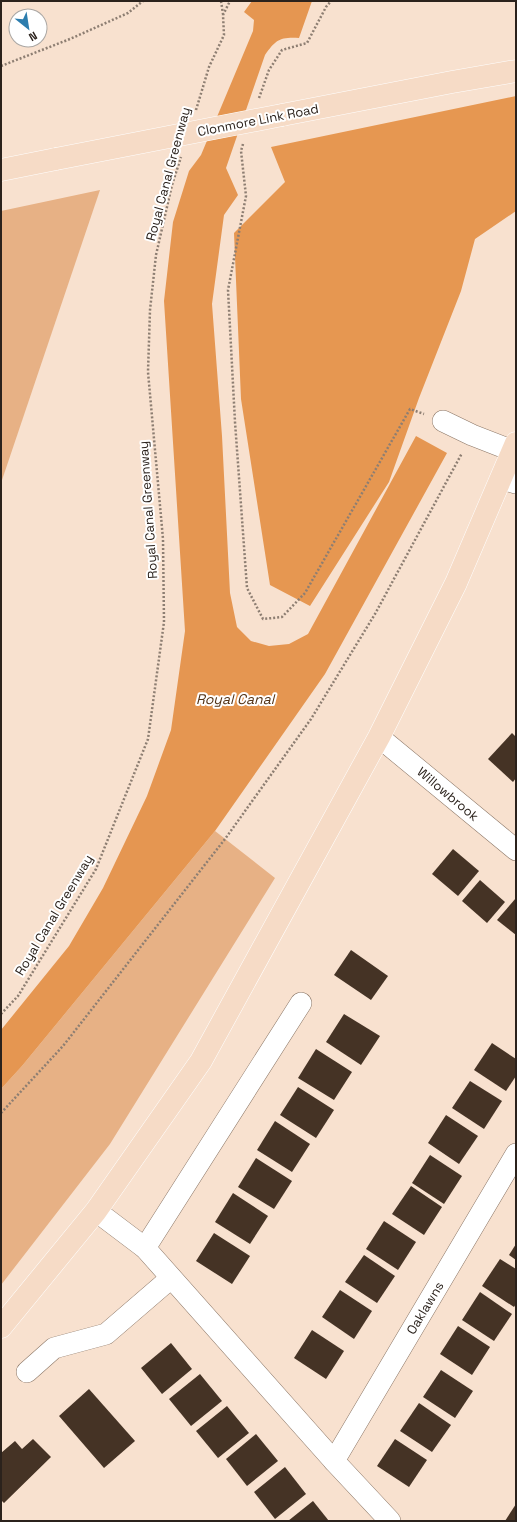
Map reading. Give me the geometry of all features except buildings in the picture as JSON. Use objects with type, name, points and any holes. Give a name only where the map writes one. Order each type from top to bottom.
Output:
[{"type":"main road","name":"Clonmore Link Road","points":[[1,170],[452,82],[516,71]]},
{"type":"main road","points":[[1,1328],[96,1211],[201,1061],[379,737],[508,481],[514,447]]},
{"type":"street","points":[[443,421],[472,435],[514,447]]},
{"type":"street","name":"Willowbrook","points":[[379,737],[516,850]]},
{"type":"street","points":[[145,1248],[301,1003]]},
{"type":"street","name":"Oaklawns","points":[[334,1461],[516,1154]]},
{"type":"street","points":[[96,1211],[145,1248],[334,1461],[390,1521]]},
{"type":"street","points":[[27,1372],[54,1348],[106,1334],[171,1278]]},
{"type":"path","points":[[1,66],[70,39],[128,13],[143,1]]},
{"type":"path","points":[[221,1],[223,15]]},
{"type":"path","name":"Royal Canal Greenway","points":[[1,1014],[18,996],[96,869],[148,739],[164,622],[163,539],[148,372],[150,310],[156,255],[172,185],[209,67],[224,35],[223,15],[230,1]]},
{"type":"path","points":[[259,99],[269,70],[282,50],[307,43],[326,7],[331,1]]},
{"type":"path","points":[[244,144],[241,151],[246,196],[228,290],[247,588],[263,619],[282,616],[305,593],[410,409],[443,421]]},
{"type":"path","points":[[1,1113],[63,1046],[225,839],[311,719],[375,614],[472,435]]},
{"type":"shaded area","points":[[516,96],[516,211],[475,239],[461,291],[419,398],[389,482],[310,606],[270,585],[241,399],[234,233],[285,182],[271,147]]},
{"type":"shaded area","points":[[100,190],[1,483],[1,211]]},
{"type":"shaded area","points":[[215,831],[275,878],[110,1144],[1,1285],[1,1089],[22,1066]]},
{"type":"water","name":"Royal Canal","points":[[252,1],[312,1],[299,38],[279,40],[265,55],[226,168],[238,195],[224,215],[212,304],[222,436],[230,593],[237,627],[251,641],[269,646],[289,644],[308,634],[416,436],[447,453],[325,674],[215,831],[22,1066],[1,1089],[1,1030],[69,946],[103,888],[147,796],[171,730],[185,631],[164,301],[173,222],[189,171],[201,155],[253,31],[254,20],[244,12]]}]
